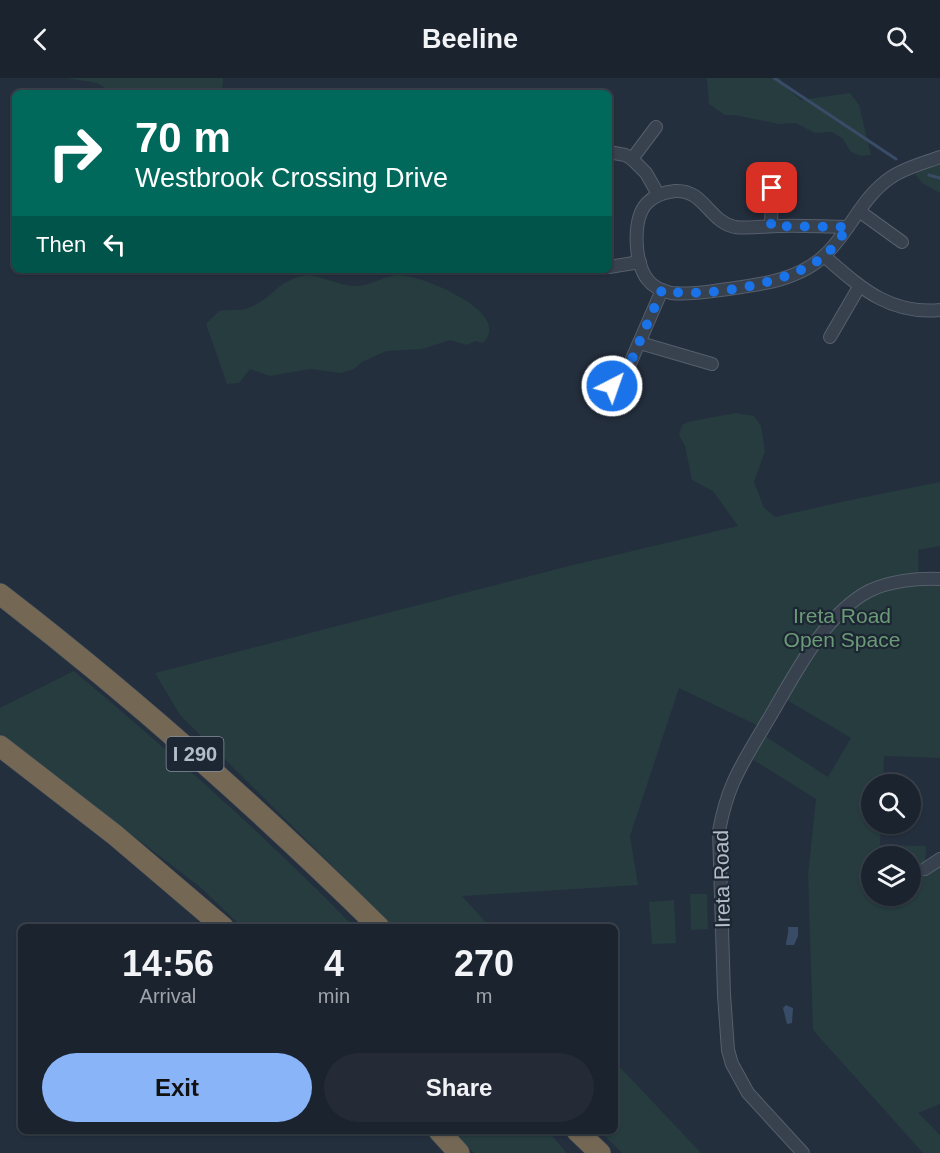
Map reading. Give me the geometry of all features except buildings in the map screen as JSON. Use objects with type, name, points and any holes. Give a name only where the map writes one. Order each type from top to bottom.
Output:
[{"type":"highway","name":"I 290","points":[[0,594],[144,710],[217,773],[377,924]]},
{"type":"highway","points":[[0,746],[115,835],[219,924]]},
{"type":"highway","points":[[442,1134],[459,1153]]},
{"type":"highway","points":[[572,1134],[588,1153]]},
{"type":"highway","points":[[580,1134],[600,1153]]},
{"type":"street","points":[[632,159],[656,127]]},
{"type":"street","points":[[612,153],[632,159],[646,173],[658,194]]},
{"type":"street","points":[[848,227],[733,226],[714,216],[694,194],[683,190],[658,194],[645,205],[638,219],[637,247],[640,262],[649,282],[662,290],[685,293],[766,283],[801,270],[824,256],[848,227],[867,200],[890,178],[940,157]]},
{"type":"street","points":[[771,226],[772,188]]},
{"type":"street","points":[[859,211],[902,242]]},
{"type":"street","points":[[824,256],[859,287],[875,297],[896,306],[922,311],[940,310]]},
{"type":"street","points":[[612,267],[640,262]]},
{"type":"street","points":[[830,337],[859,287]]},
{"type":"street","points":[[612,386],[625,375],[662,290]]},
{"type":"street","points":[[640,343],[712,364]]},
{"type":"street","name":"Ireta Road","points":[[803,1153],[748,1093],[732,1064],[728,1050],[719,831],[722,815],[734,780],[756,740],[797,672],[831,622],[868,591],[895,583],[940,579]]},
{"type":"street","points":[[926,868],[940,859]]},
{"type":"green space","points":[[66,78],[223,78],[222,90],[108,90],[97,83]]},
{"type":"green space","points":[[707,78],[780,78],[783,85],[801,100],[850,93],[859,105],[871,155],[861,156],[851,152],[843,139],[832,132],[815,133],[796,123],[779,124],[725,115],[709,104]]},
{"type":"green space","points":[[940,160],[940,193],[922,183],[915,174]]},
{"type":"green space","points":[[307,275],[356,286],[395,275],[411,277],[444,289],[476,308],[486,319],[489,331],[483,343],[475,341],[467,345],[450,340],[422,349],[386,351],[362,362],[354,369],[341,373],[310,369],[270,376],[250,369],[239,383],[227,384],[206,324],[219,311],[249,308],[289,281]]},
{"type":"green space","name":"Ireta Road Open Space","points":[[735,413],[754,416],[761,426],[765,451],[754,482],[764,508],[775,517],[940,482],[940,546],[918,550],[919,579],[933,579],[940,587],[940,758],[884,756],[883,774],[861,774],[861,834],[881,834],[880,845],[926,846],[925,868],[940,859],[940,1104],[918,1113],[940,1135],[940,1153],[923,1153],[813,1030],[808,874],[816,799],[747,756],[760,733],[828,777],[851,738],[782,697],[763,728],[679,688],[630,836],[638,885],[462,896],[487,924],[391,924],[180,715],[155,673],[569,566],[738,526],[713,491],[692,480],[685,446],[679,435],[682,425],[688,422]]},
{"type":"green space","points":[[74,671],[217,796],[287,860],[351,924],[239,924],[200,887],[0,734],[0,708]]},
{"type":"green space","points":[[690,894],[707,894],[708,929],[691,930]]},
{"type":"green space","points":[[674,900],[676,943],[652,944],[649,902]]},
{"type":"green space","points":[[618,1065],[701,1153],[622,1153],[603,1134],[618,1134]]},
{"type":"green space","points":[[455,1134],[551,1134],[567,1153],[474,1153]]},
{"type":"water","points":[[788,927],[798,927],[798,936],[794,945],[786,945]]},
{"type":"water","points":[[786,1005],[793,1008],[792,1023],[787,1024],[783,1008]]},
{"type":"waterway","points":[[774,78],[896,159]]},
{"type":"waterway","points":[[929,175],[940,178]]},
{"type":"route","points":[[612,386],[625,375],[648,327],[662,290],[671,293],[712,291],[785,278],[814,264],[824,256],[848,227],[771,226],[772,188]]}]
